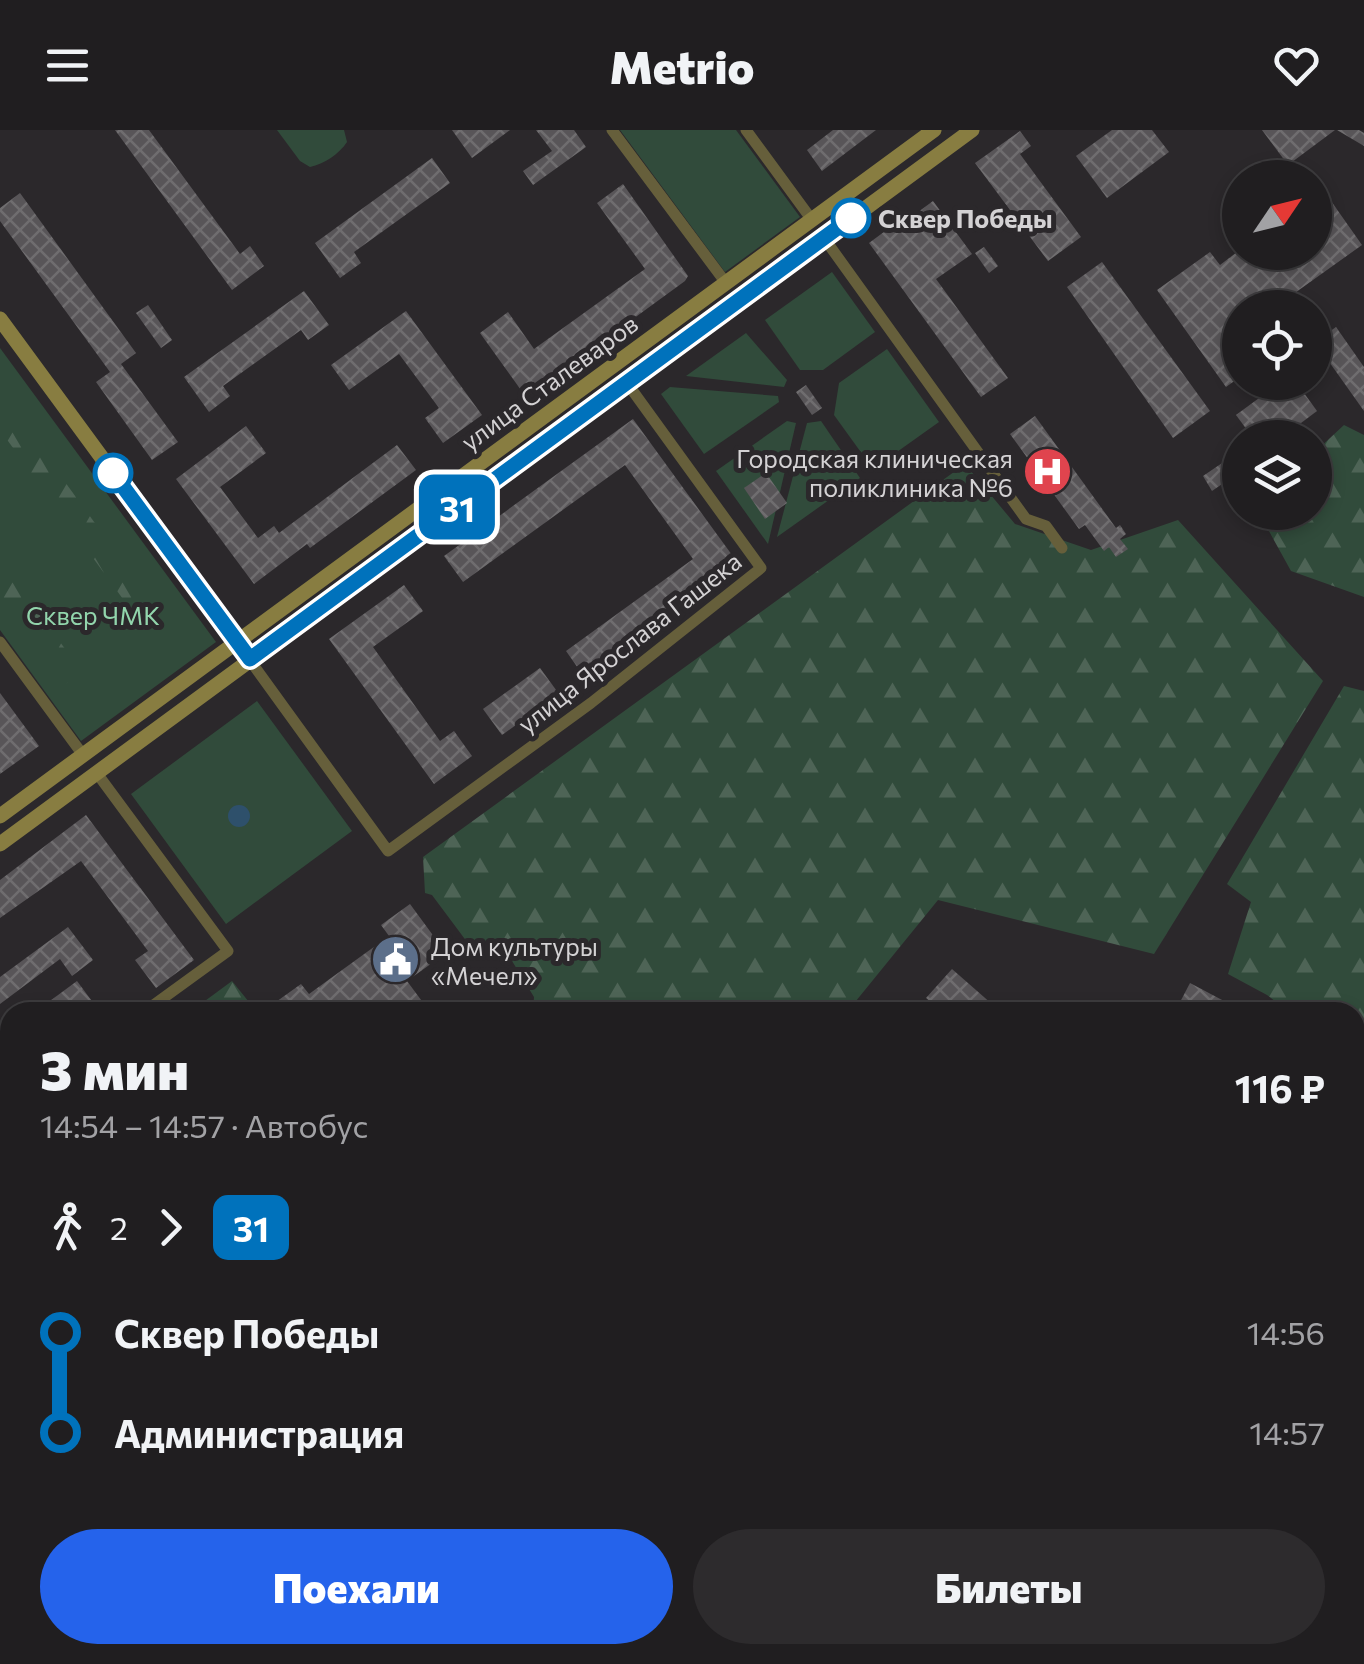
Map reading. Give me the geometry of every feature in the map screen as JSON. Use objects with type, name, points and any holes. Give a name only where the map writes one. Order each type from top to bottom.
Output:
[{"type":"main road","name":"улица Сталеваров","points":[[0,816],[934,130]]},
{"type":"main road","name":"улица Сталеваров","points":[[0,844],[972,130]]},
{"type":"main road","points":[[812,220],[824,238]]},
{"type":"main road","points":[[0,319],[250,659]]},
{"type":"main road","points":[[83,755],[96,772]]},
{"type":"street","points":[[612,130],[726,283]]},
{"type":"street","points":[[746,130],[812,220]]},
{"type":"street","points":[[824,238],[1026,519],[1046,526],[1062,548]]},
{"type":"street","name":"улица Ярослава Гашека","points":[[250,659],[388,851],[592,703],[761,568],[627,383]]},
{"type":"street","points":[[0,642],[83,755]]},
{"type":"street","points":[[96,772],[228,951],[158,1002]]},
{"type":"green space","points":[[277,130],[344,130],[347,142],[331,158],[310,167],[300,161]]},
{"type":"green space","points":[[620,130],[736,130],[800,217],[725,272]]},
{"type":"green space","points":[[832,272],[875,332],[823,370],[800,370],[765,320]]},
{"type":"green space","points":[[746,333],[787,380],[784,387],[686,376]]},
{"type":"green space","name":"Сквер ЧМК","points":[[0,348],[216,642],[81,741],[0,630]]},
{"type":"green space","points":[[887,349],[939,422],[873,469],[834,415],[839,383]]},
{"type":"green space","points":[[670,387],[778,396],[779,402],[704,454],[661,394]]},
{"type":"green space","points":[[0,393],[162,615],[144,628],[0,430]]},
{"type":"green space","points":[[787,421],[796,423],[768,544],[716,471]]},
{"type":"green space","points":[[821,421],[860,478],[777,537],[807,423]]},
{"type":"green space","points":[[1344,425],[1364,435],[1364,597],[1291,571],[1268,530],[1332,530],[1332,436]]},
{"type":"green space","points":[[965,464],[1015,524],[1091,550],[1178,520],[1323,681],[1154,954],[938,900],[855,1002],[534,1002],[509,956],[479,958],[432,895],[425,893],[423,857]]},
{"type":"green space","points":[[0,560],[82,672],[64,685],[0,597]]},
{"type":"green space","points":[[1344,686],[1364,691],[1364,1002],[1276,1002],[1228,974],[1251,902],[1227,884]]},
{"type":"green space","points":[[257,701],[352,831],[226,924],[131,794]]},
{"type":"green space","points":[[232,981],[249,1002],[204,1002]]},
{"type":"water","points":[[239,805],[247,808],[247,824],[239,827],[231,824],[228,816],[231,808]]},
{"type":"building","points":[[115,130],[149,130],[240,254],[250,246],[264,266],[232,290]]},
{"type":"building","points":[[452,130],[510,130],[472,158]]},
{"type":"building","points":[[536,130],[574,130],[586,147],[533,185],[523,171],[552,151]]},
{"type":"building","points":[[833,130],[876,130],[822,171],[807,150]]},
{"type":"building","points":[[1112,130],[1152,130],[1169,152],[1107,198],[1076,156]]},
{"type":"building","points":[[1262,130],[1335,130],[1295,160],[1284,160]]},
{"type":"building","points":[[1337,130],[1359,130],[1364,133],[1364,146]]},
{"type":"building","points":[[1020,131],[1031,146],[1020,154],[1081,237],[1048,261],[975,163]]},
{"type":"building","points":[[432,158],[450,183],[354,252],[361,263],[340,278],[315,243]]},
{"type":"building","points":[[623,184],[688,276],[526,397],[480,333],[508,312],[534,349],[645,269],[597,203]]},
{"type":"building","points":[[20,193],[136,353],[121,364],[178,442],[152,460],[96,382],[110,372],[0,221],[0,208]]},
{"type":"building","points":[[933,201],[972,254],[936,279],[1008,378],[981,397],[869,243]]},
{"type":"building","points":[[1332,202],[1362,245],[1332,266]]},
{"type":"building","points":[[984,247],[998,266],[989,273],[975,253]]},
{"type":"building","points":[[1210,252],[1222,270],[1327,270],[1299,290],[1222,290],[1222,381],[1157,290]]},
{"type":"building","points":[[1102,262],[1210,411],[1173,438],[1067,287]]},
{"type":"building","points":[[304,291],[329,325],[308,340],[301,330],[223,386],[230,396],[209,412],[184,377]]},
{"type":"building","points":[[148,305],[172,340],[161,348],[136,313]]},
{"type":"building","points":[[406,311],[482,415],[443,443],[425,418],[439,408],[399,354],[349,390],[331,365]]},
{"type":"building","points":[[1336,327],[1364,367],[1364,411],[1332,366],[1332,330]]},
{"type":"building","points":[[806,385],[822,408],[812,415],[796,392]]},
{"type":"building","points":[[1256,400],[1309,400],[1317,411],[1305,420],[1240,420],[1236,415]]},
{"type":"building","points":[[1035,416],[1116,528],[1120,525],[1126,534],[1120,539],[1128,549],[1116,557],[1109,547],[1104,551],[1085,525],[1079,529],[1010,434]]},
{"type":"building","points":[[633,419],[740,566],[585,678],[566,651],[693,559],[625,465],[463,582],[444,556]]},
{"type":"building","points":[[246,426],[266,453],[220,487],[258,538],[274,526],[279,533],[397,445],[416,470],[254,584],[176,479]]},
{"type":"building","points":[[1222,463],[1222,484],[1212,491],[1203,476]]},
{"type":"building","points":[[766,473],[787,503],[765,519],[744,488]]},
{"type":"building","points":[[404,585],[423,611],[373,647],[440,741],[454,731],[472,756],[434,784],[329,639]]},
{"type":"building","points":[[540,668],[559,694],[502,735],[483,709]]},
{"type":"building","points":[[0,693],[39,746],[0,774]]},
{"type":"building","points":[[86,815],[194,960],[156,988],[135,960],[148,951],[81,861],[0,918],[0,880]]},
{"type":"building","name":"Дом культуры «Мечел»","points":[[410,904],[446,953],[407,981],[423,1002],[276,1002],[301,984],[309,994],[389,936],[381,925]]},
{"type":"building","points":[[68,927],[93,960],[72,976],[60,959],[3,1002],[0,977]]},
{"type":"building","points":[[952,969],[990,1002],[931,1002],[926,998]]},
{"type":"building","points":[[77,981],[93,1002],[49,1002]]},
{"type":"building","points":[[1190,983],[1224,1001],[1223,1002],[1180,1002]]},
{"type":"bus line","name":"31","points":[[113,473],[250,659],[851,218]]},
{"type":"place","name":"Сквер Победы","points":[[851,218]]},
{"type":"place","name":"Городская клиническая поликлиника №6","points":[[1048,472]]},
{"type":"place","name":"Дом культуры «Мечел»","points":[[396,960]]}]
